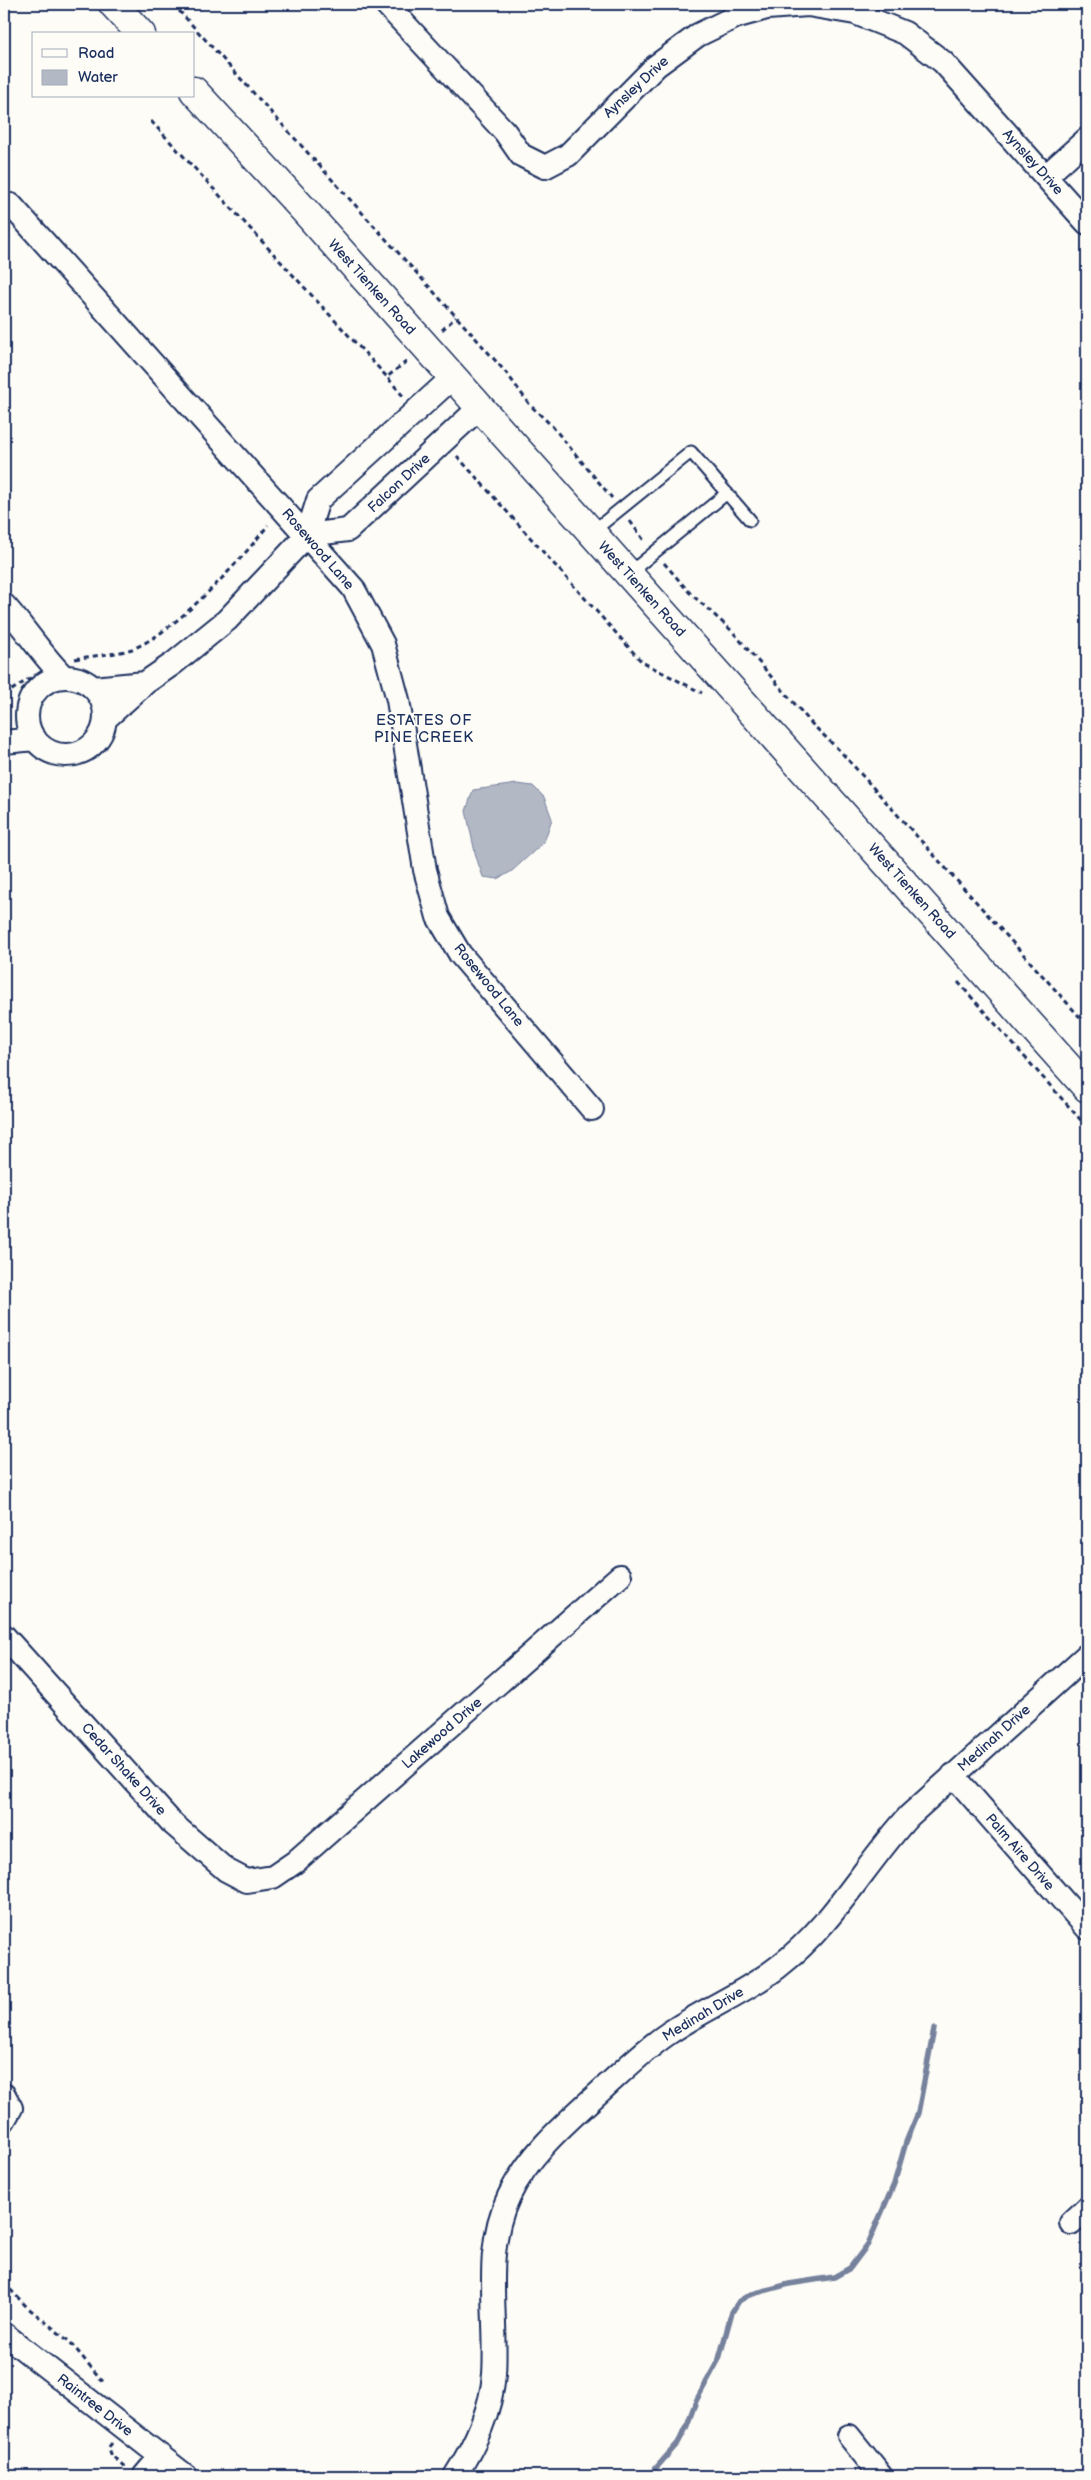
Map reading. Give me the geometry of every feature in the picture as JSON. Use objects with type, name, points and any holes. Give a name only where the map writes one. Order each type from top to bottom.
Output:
[{"type":"street","points":[[113,4],[139,32]]},
{"type":"street","name":"Aynsley Drive","points":[[386,4],[505,132],[521,155],[545,167],[568,155],[656,66],[698,35],[735,17],[767,8],[808,5],[855,13],[905,33],[943,62],[1087,223]]},
{"type":"street","name":"West Tienken Road","points":[[195,92],[304,210],[1087,1088]]},
{"type":"street","points":[[1046,176],[1087,139]]},
{"type":"street","name":"Rosewood Lane","points":[[11,204],[353,588],[383,644],[398,700],[425,870],[438,917],[460,954],[592,1109]]},
{"type":"street","points":[[105,719],[145,683],[174,663],[227,620],[307,536],[318,500],[452,378]]},
{"type":"street","name":"Falcon Drive","points":[[307,536],[348,530],[479,408]]},
{"type":"street","points":[[4,605],[22,625],[39,651],[66,668],[74,677],[93,688],[104,707],[105,719],[101,732],[94,743],[83,751],[70,755],[57,754],[44,748],[35,740],[30,731],[27,713],[39,651]]},
{"type":"street","points":[[33,683],[50,680],[66,668]]},
{"type":"street","points":[[93,688],[145,683]]},
{"type":"street","points":[[4,734],[27,713]]},
{"type":"street","points":[[4,742],[35,740]]},
{"type":"street","name":"Lakewood Drive","points":[[259,1879],[273,1877],[295,1862],[620,1576]]},
{"type":"street","name":"Cedar Shake Drive","points":[[4,1636],[173,1824],[226,1870],[247,1881],[259,1879]]},
{"type":"street","name":"Medinah Drive","points":[[455,2476],[471,2451],[486,2415],[494,2374],[493,2271],[497,2237],[508,2198],[526,2166],[548,2139],[669,2032],[749,1987],[778,1967],[814,1935],[842,1904],[890,1837],[953,1776],[1087,1655]]},
{"type":"street","name":"Palm Aire Drive","points":[[953,1776],[1087,1928]]},
{"type":"street","points":[[4,2095],[11,2108],[4,2120]]},
{"type":"street","points":[[1071,2223],[1087,2208]]},
{"type":"street","name":"Raintree Drive","points":[[4,2334],[186,2476]]},
{"type":"street","points":[[849,2436],[881,2476]]},
{"type":"street","points":[[144,2476],[161,2456]]},
{"type":"lane","points":[[592,532],[691,452],[750,520]]},
{"type":"lane","points":[[628,574],[727,493]]},
{"type":"path","points":[[151,122],[387,377],[405,398],[398,404]]},
{"type":"path","points":[[387,377],[425,347]]},
{"type":"path","points":[[444,441],[642,662],[701,692],[708,699]]},
{"type":"path","points":[[66,668],[130,650],[146,643],[166,628],[221,578],[283,509]]},
{"type":"path","points":[[4,695],[33,683]]},
{"type":"path","points":[[957,981],[1087,1127]]},
{"type":"water","points":[[517,784],[533,786],[544,797],[552,819],[544,842],[512,871],[498,879],[483,877],[476,857],[466,811],[473,790]]},
{"type":"waterway","points":[[649,2476],[678,2443],[686,2428],[696,2401],[719,2359],[732,2312],[739,2301],[749,2295],[789,2284],[834,2277],[850,2268],[868,2244],[894,2184],[906,2142],[918,2113],[934,2029]]},
{"type":"district","name":"ESTATES OF PINE CREEK","points":[[424,728]]}]
